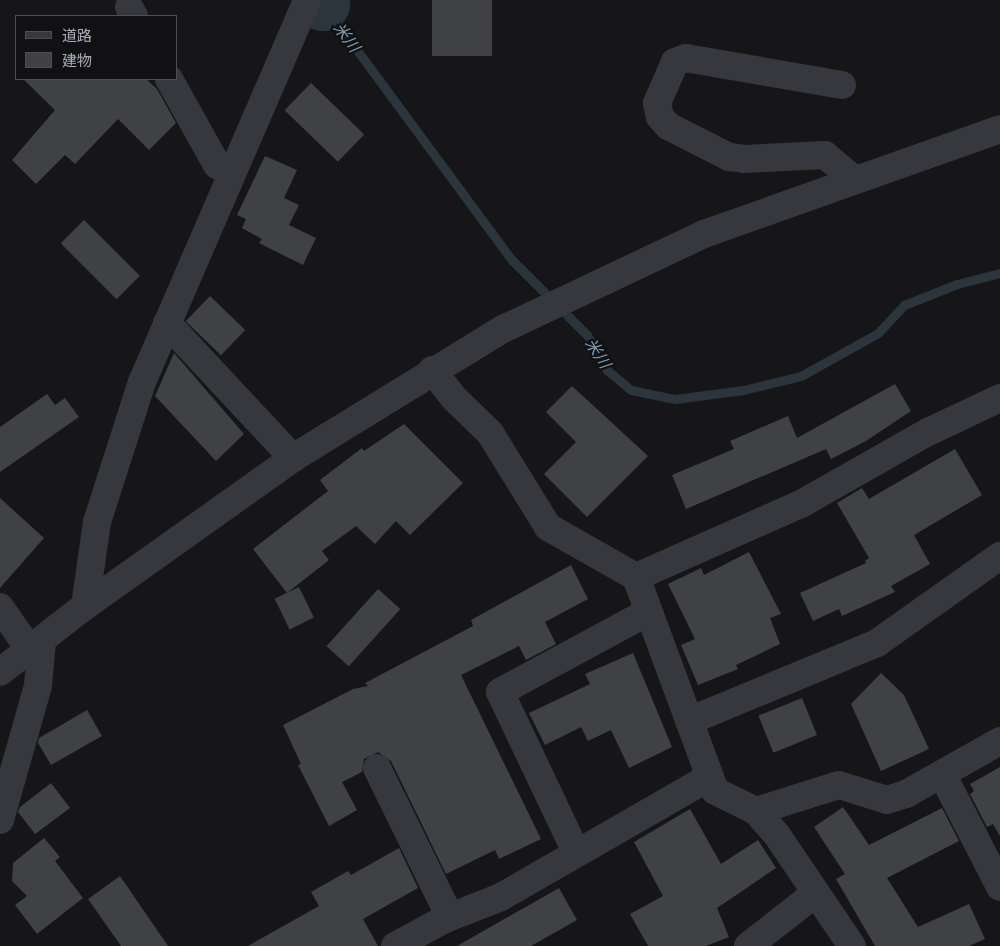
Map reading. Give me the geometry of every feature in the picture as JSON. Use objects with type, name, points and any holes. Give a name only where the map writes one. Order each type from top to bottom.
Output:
[{"type":"street","points":[[85,606],[96,522],[142,382],[307,0]]},
{"type":"street","points":[[842,84],[686,58],[675,62],[657,104],[660,117],[668,126],[729,157],[825,155],[854,179]]},
{"type":"street","points":[[170,80],[216,164],[232,173]]},
{"type":"street","points":[[0,672],[85,606],[293,458],[432,370],[503,329],[569,296],[704,234],[854,179],[1000,129]]},
{"type":"street","points":[[167,323],[293,458]]},
{"type":"street","points":[[432,370],[455,399],[490,433],[548,527],[636,577],[715,792],[756,811],[776,835],[852,946]]},
{"type":"street","points":[[636,577],[800,504],[928,432],[1000,398]]},
{"type":"street","points":[[689,721],[877,643],[1000,556]]},
{"type":"street","points":[[0,607],[36,645],[38,686],[0,820]]},
{"type":"street","points":[[576,852],[500,692],[648,612]]},
{"type":"street","points":[[756,811],[839,785],[887,800],[906,794],[1000,741]]},
{"type":"street","points":[[377,768],[450,917]]},
{"type":"street","points":[[942,774],[1000,887]]},
{"type":"street","points":[[395,946],[450,917],[501,897],[576,852],[710,777]]},
{"type":"street","points":[[748,946],[816,893]]},
{"type":"building","points":[[432,0],[492,0],[492,56],[432,56]]},
{"type":"building","points":[[24,80],[147,80],[157,89],[176,123],[149,150],[118,119],[75,164],[65,155],[36,184],[12,160],[55,110]]},
{"type":"building","points":[[311,83],[364,134],[338,162],[285,110]]},
{"type":"building","points":[[265,156],[297,170],[284,198],[299,205],[289,225],[316,238],[303,265],[259,243],[262,239],[242,228],[246,219],[237,215]]},
{"type":"building","points":[[84,220],[140,276],[117,299],[61,243]]},
{"type":"building","points":[[210,296],[245,330],[221,355],[186,321]]},
{"type":"building","points":[[174,353],[244,434],[216,461],[155,396]]},
{"type":"building","points":[[895,384],[911,411],[866,441],[831,459],[826,449],[686,509],[672,475],[734,449],[730,441],[788,416],[797,438]]},
{"type":"building","points":[[572,386],[648,456],[587,517],[544,474],[576,442],[546,412]]},
{"type":"building","points":[[47,394],[55,405],[65,398],[79,417],[0,472],[0,427]]},
{"type":"building","points":[[404,424],[463,483],[410,535],[396,521],[375,544],[356,526],[322,551],[329,560],[287,593],[253,549],[328,491],[320,480],[362,448],[364,451]]},
{"type":"building","points":[[955,449],[982,495],[914,535],[930,564],[891,586],[895,592],[842,616],[839,609],[813,621],[800,593],[866,563],[865,561],[869,558],[837,503],[862,488],[869,499]]},
{"type":"building","points":[[0,498],[44,538],[0,588]]},
{"type":"building","points":[[749,552],[781,614],[770,618],[780,644],[736,665],[738,669],[698,685],[681,645],[695,639],[668,584],[701,568],[704,575]]},
{"type":"building","points":[[571,565],[588,599],[545,622],[556,644],[526,660],[519,646],[461,675],[541,839],[499,859],[495,850],[446,874],[391,761],[378,752],[364,759],[362,772],[342,782],[357,810],[329,826],[298,765],[301,764],[283,725],[353,689],[368,686],[365,683],[473,626],[471,620]]},
{"type":"building","points":[[299,587],[314,618],[290,629],[275,599]]},
{"type":"building","points":[[378,589],[400,609],[349,666],[326,646]]},
{"type":"building","points":[[633,653],[672,747],[629,768],[611,730],[588,741],[581,727],[545,745],[529,713],[590,684],[585,674]]},
{"type":"building","points":[[881,673],[904,695],[929,749],[881,771],[851,704]]},
{"type":"building","points":[[802,698],[817,735],[773,753],[758,716]]},
{"type":"building","points":[[87,710],[102,736],[51,765],[38,743],[39,738]]},
{"type":"building","points":[[1000,767],[1000,836],[993,824],[987,827],[970,794],[974,791],[970,784]]},
{"type":"building","points":[[51,783],[70,808],[35,834],[18,812],[20,807]]},
{"type":"building","points":[[843,807],[869,845],[942,808],[959,841],[887,878],[918,927],[969,904],[985,939],[969,946],[875,946],[836,879],[845,874],[814,827]]},
{"type":"building","points":[[690,809],[721,864],[758,840],[776,868],[717,908],[729,937],[706,946],[648,946],[630,914],[663,896],[634,842]]},
{"type":"building","points":[[44,838],[60,857],[55,861],[83,898],[37,934],[15,905],[27,896],[12,881],[13,863]]},
{"type":"building","points":[[399,848],[418,888],[363,919],[378,946],[248,946],[319,906],[311,892],[348,871],[351,875]]},
{"type":"building","points":[[120,876],[168,946],[121,946],[88,899]]},
{"type":"building","points":[[559,888],[577,920],[531,946],[457,946]]},
{"type":"waterway","name":"米川","points":[[319,0],[323,4]]},
{"type":"waterway","name":"米川","points":[[323,4],[512,260],[587,335],[607,370],[631,390],[675,399],[743,390],[801,376],[878,333],[904,305],[957,284],[1000,273]]}]
